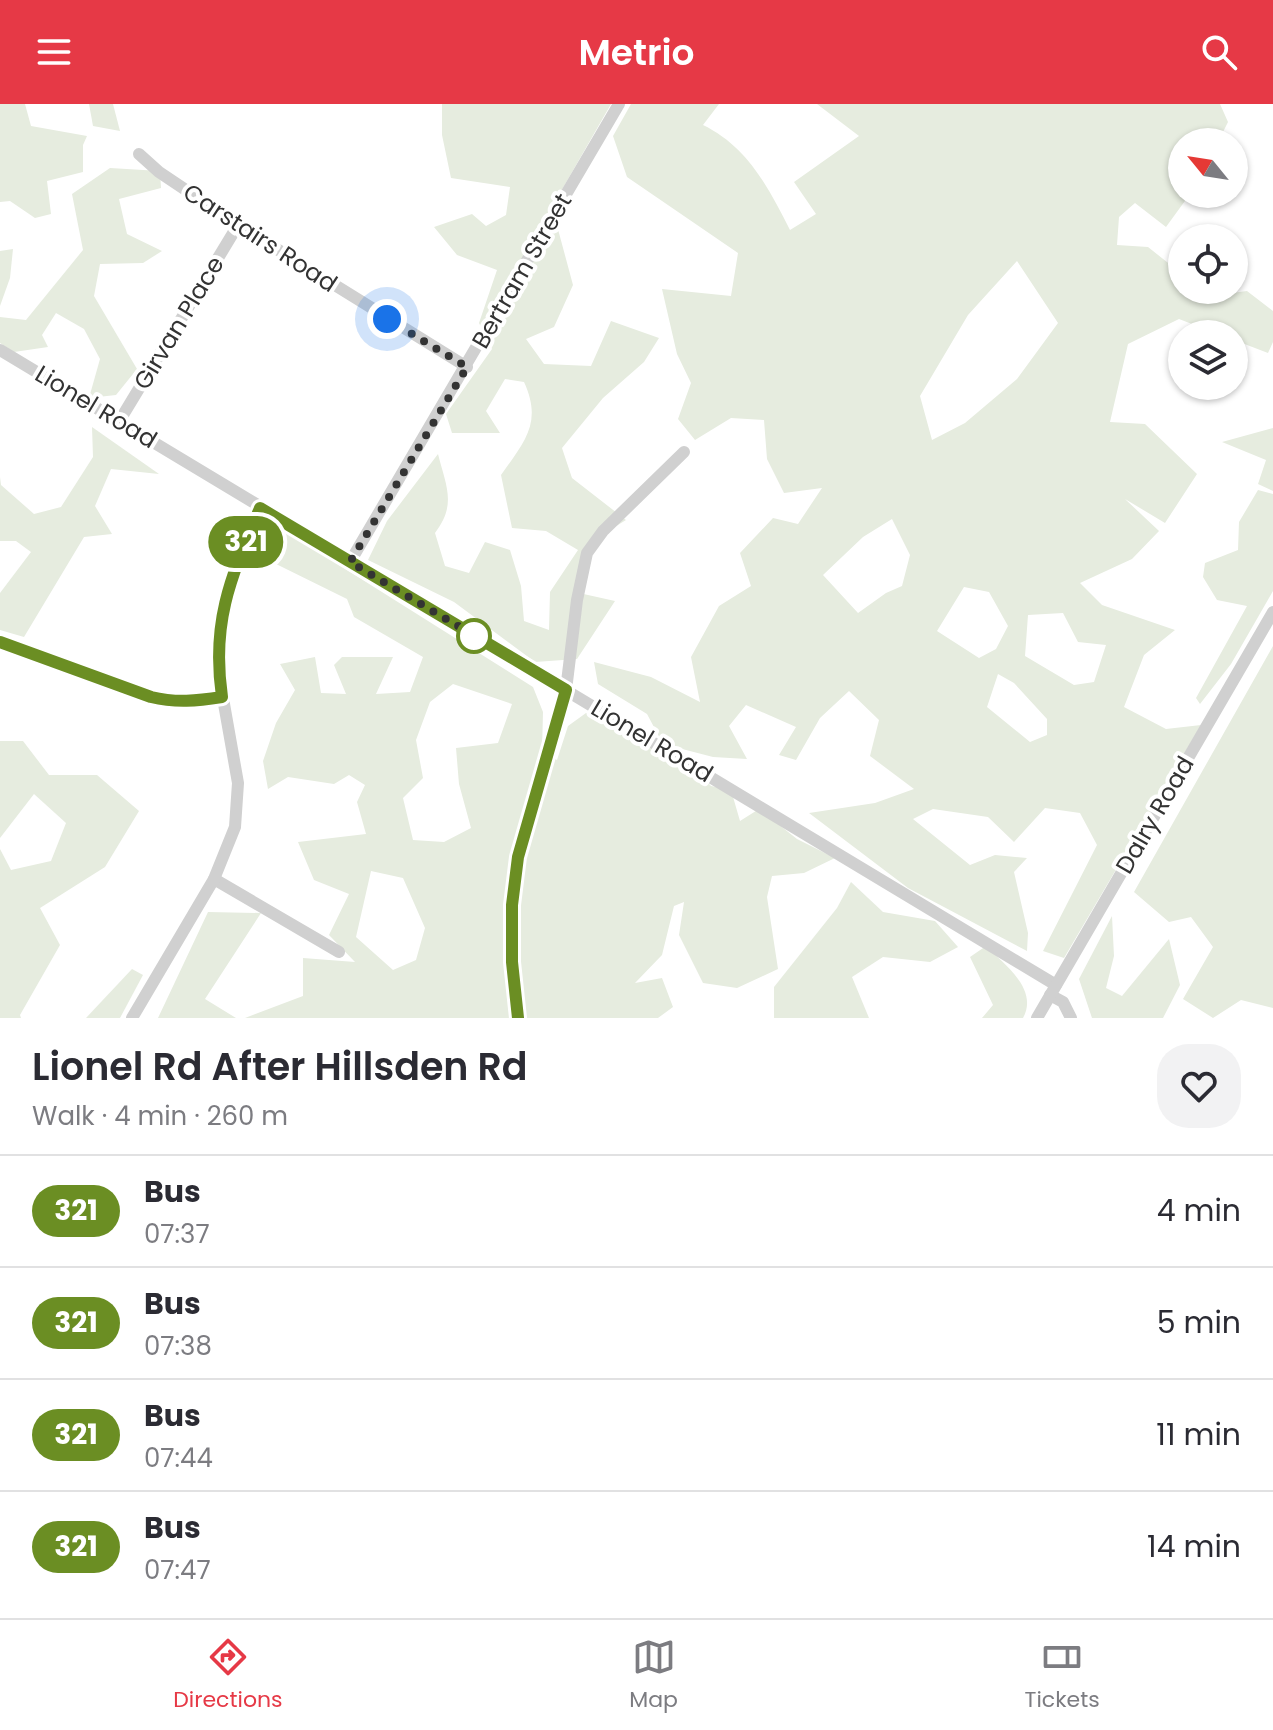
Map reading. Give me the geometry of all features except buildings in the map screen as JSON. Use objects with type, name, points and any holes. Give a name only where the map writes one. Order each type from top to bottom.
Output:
[{"type":"street","name":"Bertram Street","points":[[350,562],[619,104]]},
{"type":"street","name":"Carstairs Road","points":[[139,154],[159,172],[238,225],[467,367]]},
{"type":"street","name":"Girvan Place","points":[[120,420],[238,225]]},
{"type":"street","name":"Lionel Road","points":[[0,350],[566,690],[1053,990],[1071,1018]]},
{"type":"street","points":[[518,1018],[512,962],[512,905],[518,857],[566,690],[577,600],[587,553],[603,531],[684,452]]},
{"type":"street","points":[[132,1018],[214,879],[235,827],[238,783],[218,670],[218,636],[224,598],[260,508]]},
{"type":"street","name":"Dalry Road","points":[[1037,1018],[1273,612]]},
{"type":"street","points":[[0,642],[151,697],[192,702],[222,697]]},
{"type":"street","points":[[214,879],[339,952]]},
{"type":"shaded area","points":[[0,104],[25,104],[31,126],[87,136],[83,145],[83,172],[47,181],[51,214],[35,218],[10,201],[0,202]]},
{"type":"shaded area","points":[[89,104],[113,104],[120,131],[93,126]]},
{"type":"shaded area","points":[[442,104],[611,104],[552,207],[573,285],[554,327],[526,339],[544,364],[591,366],[611,321],[659,338],[644,362],[603,398],[562,448],[572,478],[626,520],[587,544],[579,593],[615,601],[577,659],[535,662],[454,602],[368,560],[387,521],[438,454],[448,504],[435,533],[445,566],[469,573],[485,542],[510,550],[521,586],[524,621],[549,630],[550,592],[578,550],[546,531],[512,528],[501,475],[523,442],[531,421],[532,409],[524,382],[505,379],[486,411],[500,433],[452,433],[446,414],[492,349],[479,323],[497,270],[457,255],[434,227],[472,214],[486,226],[506,215],[510,187],[451,178],[442,135]]},
{"type":"shaded area","points":[[631,104],[719,104],[703,125],[719,134],[745,157],[765,184],[790,230],[816,214],[794,182],[859,136],[817,104],[1220,104],[1228,122],[1225,128],[1168,128],[1168,208],[1180,208],[1166,227],[1135,203],[1119,217],[1117,245],[1148,247],[1168,263],[1168,304],[1248,304],[1248,292],[1273,311],[1273,342],[1268,353],[1248,345],[1248,320],[1179,319],[1168,320],[1168,324],[1128,344],[1110,422],[1145,424],[1197,474],[1165,523],[1125,499],[1159,531],[1132,559],[1080,583],[1102,605],[1175,630],[1144,655],[1124,707],[1166,729],[1201,725],[1064,958],[1043,951],[1097,845],[1080,813],[1045,808],[1014,842],[988,817],[933,809],[913,819],[970,865],[995,855],[1027,858],[1014,872],[1028,933],[1027,951],[908,888],[809,813],[875,803],[914,789],[870,756],[879,720],[849,691],[820,718],[796,760],[779,755],[796,727],[746,705],[729,726],[747,759],[713,757],[663,744],[647,714],[598,684],[594,662],[651,677],[700,702],[691,657],[719,606],[751,586],[740,553],[773,518],[798,524],[822,488],[784,493],[767,459],[764,420],[731,418],[695,440],[678,419],[691,383],[677,354],[662,289],[731,296],[738,253],[627,177],[613,136]],"holes":[[[1017,261],[1058,323],[1017,379],[965,423],[932,440],[920,396],[968,315]],[[892,519],[910,555],[902,586],[886,593],[858,613],[823,575],[863,537]],[[964,587],[989,592],[1008,626],[996,649],[979,658],[937,631]],[[1063,613],[1078,642],[1106,645],[1094,682],[1074,685],[1025,656],[1028,615]],[[998,674],[1014,683],[1047,719],[1047,735],[1030,742],[987,707]]]},
{"type":"shaded area","points":[[110,168],[160,171],[161,188],[119,199],[127,234],[162,251],[143,263],[100,264],[94,296],[137,369],[116,395],[89,398],[100,359],[84,329],[56,313],[42,335],[48,347],[14,352],[0,343],[0,317],[26,320],[83,250],[72,194]]},
{"type":"shaded area","points":[[13,249],[10,278],[0,306],[0,251]]},
{"type":"shaded area","points":[[92,427],[159,474],[111,469],[95,506],[112,534],[84,537],[24,637],[0,630],[0,593],[31,552],[16,541],[0,541],[0,477],[1,485],[34,514],[61,507],[93,457]]},
{"type":"shaded area","points":[[1273,428],[1273,491],[1258,484],[1266,460],[1222,442]]},
{"type":"shaded area","points":[[1258,490],[1273,494],[1273,591],[1231,664],[1200,704],[1196,698],[1247,606],[1217,600],[1203,577],[1205,563],[1238,550],[1239,522]]},
{"type":"shaded area","points":[[283,523],[339,565],[533,687],[543,712],[542,751],[557,760],[568,726],[586,713],[639,742],[691,765],[711,786],[731,790],[740,821],[759,809],[797,839],[835,858],[804,873],[772,876],[767,897],[778,969],[737,988],[703,983],[679,935],[684,902],[674,906],[662,955],[635,983],[662,978],[673,1007],[658,1018],[523,1018],[519,990],[509,1018],[245,1018],[303,996],[303,958],[355,962],[329,935],[349,894],[314,880],[298,842],[366,834],[357,802],[365,785],[349,775],[334,784],[288,777],[268,789],[263,761],[276,723],[295,690],[280,664],[315,657],[321,693],[346,694],[334,665],[342,657],[393,657],[376,694],[410,692],[423,657],[354,617],[347,599],[274,563],[261,530]],"holes":[[[453,684],[512,704],[498,743],[456,748],[459,784],[471,828],[444,842],[413,840],[403,798],[423,778],[416,740],[430,702]],[[371,871],[403,878],[425,928],[416,960],[393,970],[356,937]]]},
{"type":"shaded area","points":[[1273,646],[1273,1008],[1241,1000],[1213,1018],[1183,999],[1213,947],[1191,917],[1169,922],[1134,892]]},
{"type":"shaded area","points":[[0,741],[23,741],[49,775],[97,775],[139,811],[105,867],[40,908],[60,945],[21,1018],[0,1018],[0,849],[11,870],[51,861],[66,823],[34,794],[0,838]]},
{"type":"shaded area","points":[[851,882],[883,912],[935,921],[958,947],[930,962],[883,957],[852,977],[869,1018],[774,1018],[774,987],[837,908]]},
{"type":"shaded area","points":[[208,912],[261,913],[205,999],[236,1018],[158,1018]]},
{"type":"shaded area","points":[[1112,916],[1114,956],[1106,988],[1122,996],[1169,939],[1180,985],[1163,1018],[1092,1018],[1079,979]]},
{"type":"shaded area","points":[[986,946],[1010,969],[1023,987],[1027,1007],[1023,1018],[982,1018],[993,1005],[970,957]]},
{"type":"shaded area","points":[[132,969],[143,975],[120,1018],[86,1018]]},
{"type":"bus line","name":"321","points":[[0,642],[151,697],[192,702],[222,697],[218,636],[224,598],[260,508],[566,690],[518,857],[512,905],[512,962],[518,1018]]},
{"type":"route","points":[[387,319],[467,367],[350,562],[485,642],[474,636]]}]
